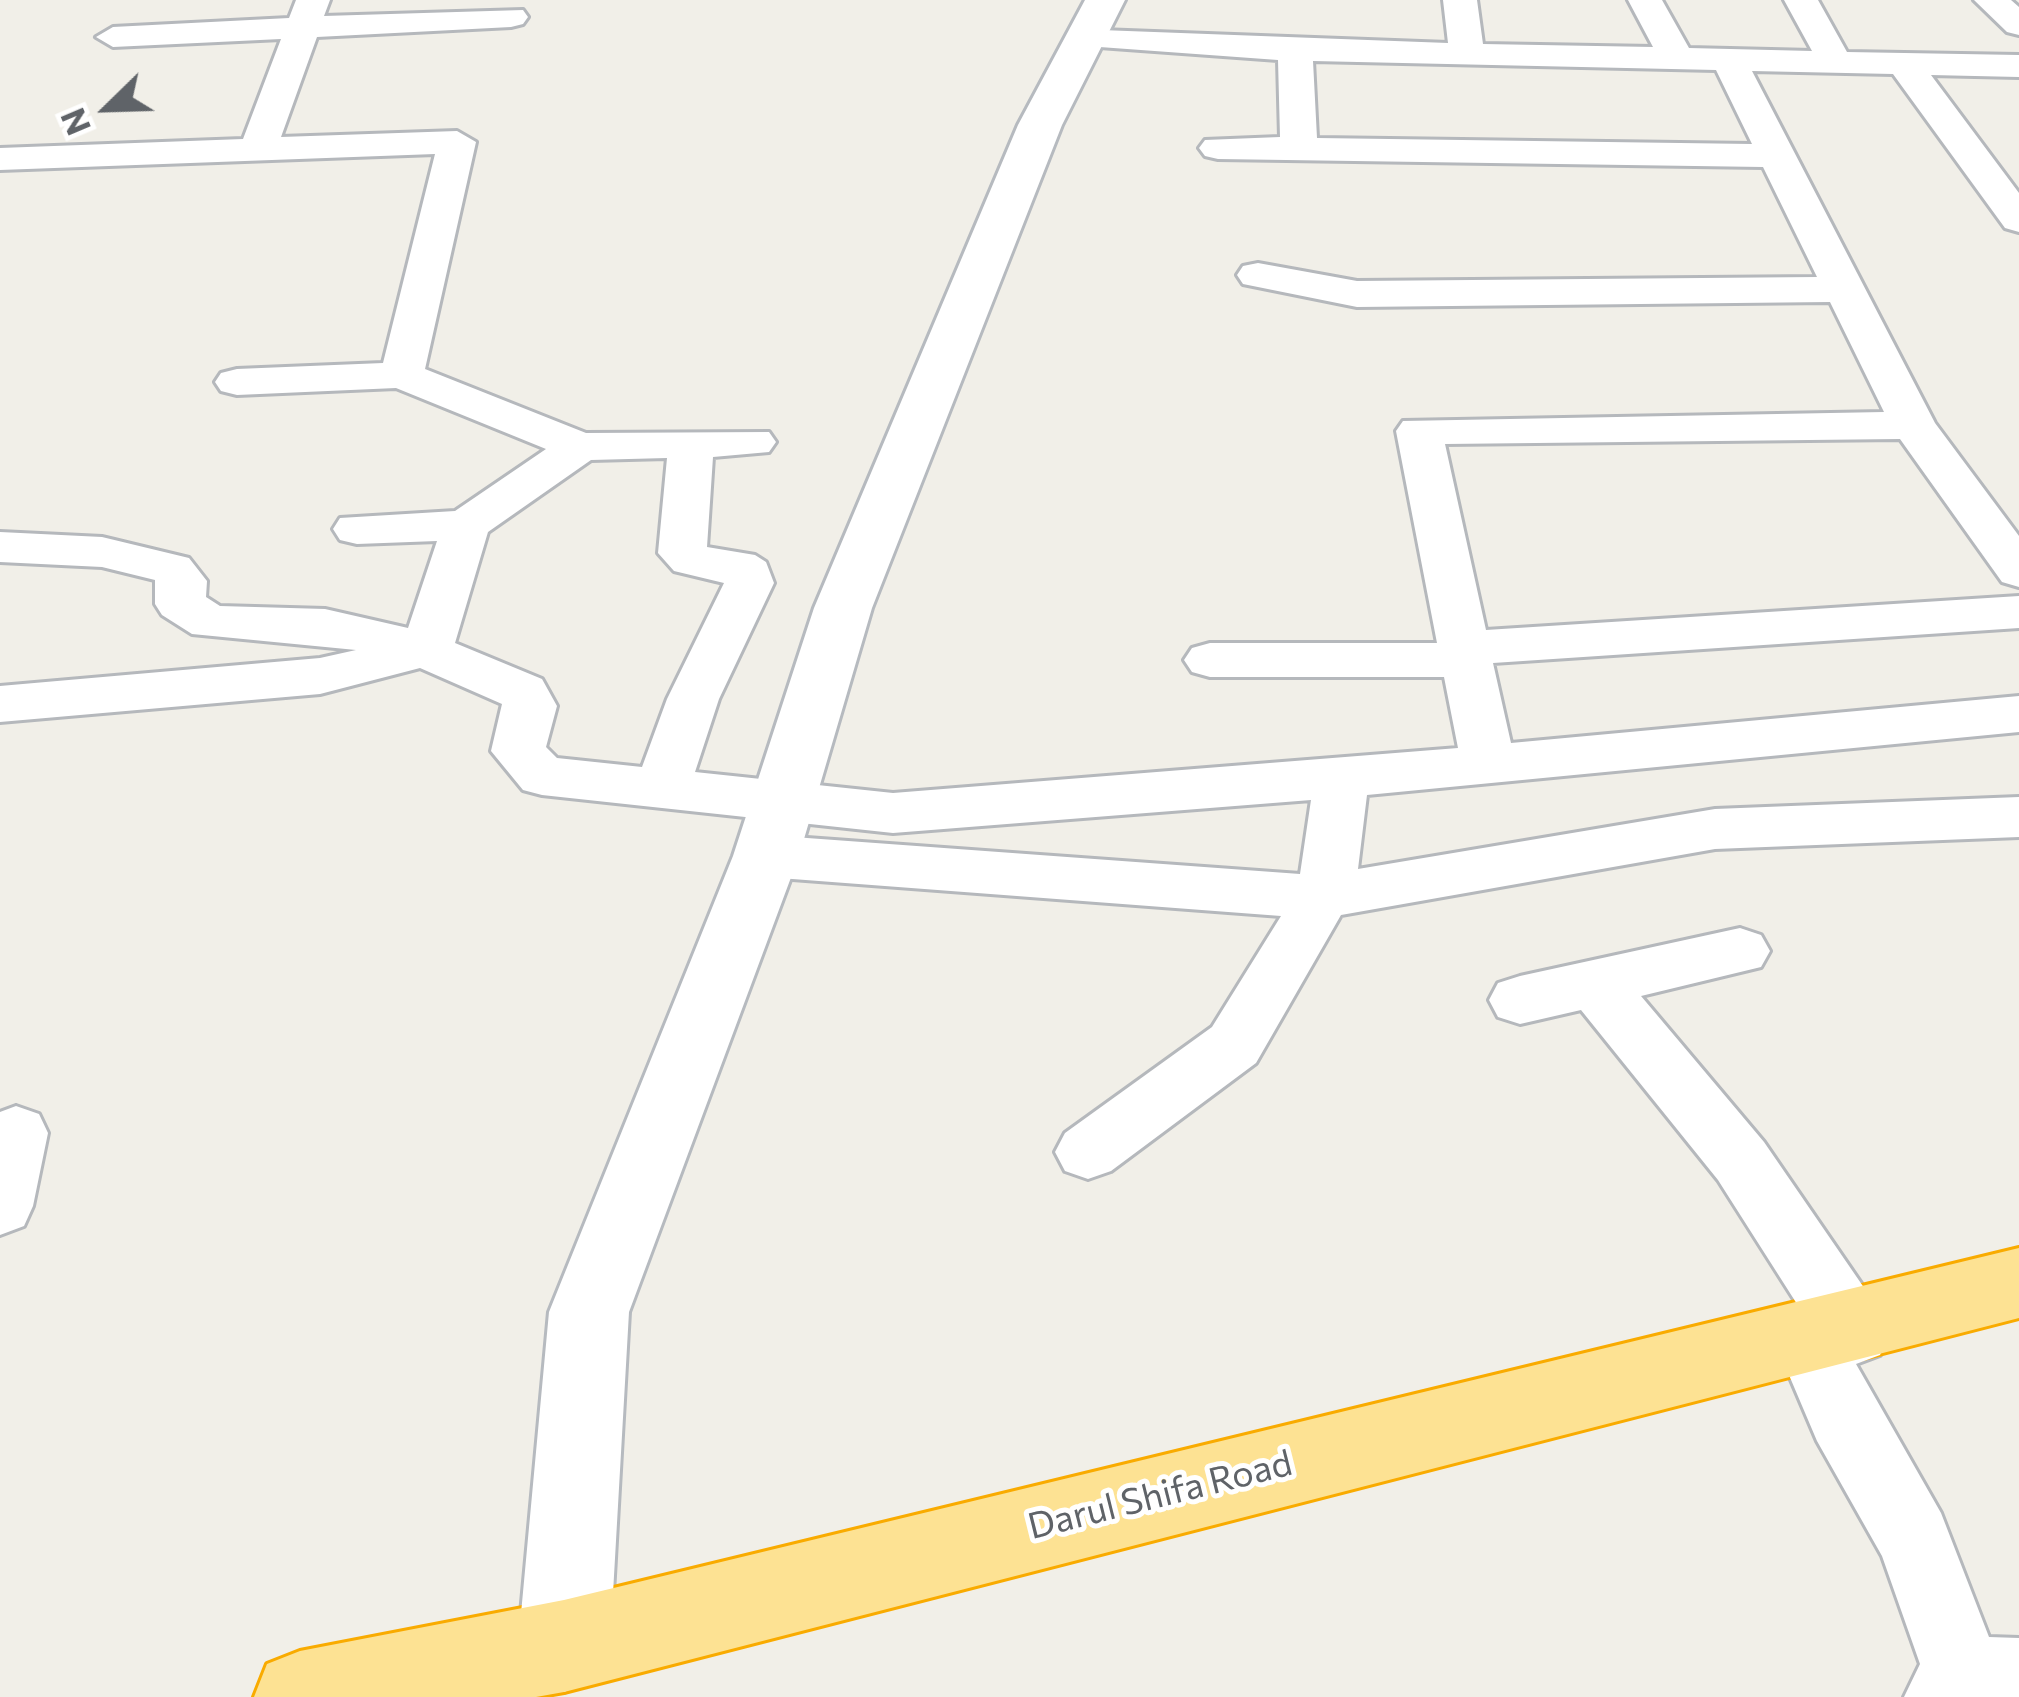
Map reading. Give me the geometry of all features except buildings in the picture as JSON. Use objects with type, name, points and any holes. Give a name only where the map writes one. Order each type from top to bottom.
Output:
[{"type":"highway","name":"Darul Shifa Road","points":[[300,1697],[564,1646],[1842,1342],[2019,1283]]},
{"type":"main road","points":[[564,1646],[589,1312],[776,828],[843,608],[1040,125],[1095,18]]},
{"type":"street","points":[[1460,0],[1467,55]]},
{"type":"street","points":[[1645,0],[1678,62]]},
{"type":"street","points":[[1801,0],[1837,65]]},
{"type":"street","points":[[113,38],[307,14],[512,17]]},
{"type":"street","points":[[257,151],[307,14]]},
{"type":"street","points":[[1095,18],[1467,55],[2019,66]]},
{"type":"street","points":[[1299,149],[1318,39]]},
{"type":"street","points":[[1730,63],[1913,425],[2019,572]]},
{"type":"street","points":[[1906,65],[2019,220]]},
{"type":"street","points":[[0,159],[457,142],[402,375]]},
{"type":"street","points":[[1218,148],[1779,156]]},
{"type":"street","points":[[1258,275],[1357,294],[1848,289]]},
{"type":"street","points":[[238,382],[402,375],[580,447],[752,442]]},
{"type":"street","points":[[1488,764],[1420,430],[1913,425]]},
{"type":"street","points":[[663,785],[693,699],[749,583],[749,573],[738,566],[691,560],[682,553],[691,444]]},
{"type":"street","points":[[357,529],[466,525],[580,447]]},
{"type":"street","points":[[428,650],[466,525]]},
{"type":"street","points":[[0,547],[101,552],[172,569],[182,580],[180,604],[139,691]]},
{"type":"street","points":[[180,604],[210,622],[325,626],[428,650],[462,670],[523,692],[530,706],[518,751],[542,776],[663,785],[776,828],[1322,897],[1715,829],[2019,817]]},
{"type":"street","points":[[1210,660],[1466,654],[2019,612]]},
{"type":"street","points":[[0,704],[320,676],[428,650]]},
{"type":"street","points":[[776,828],[893,813],[1342,778],[2019,714]]},
{"type":"street","points":[[1088,1151],[1234,1045],[1322,897],[1342,778]]},
{"type":"street","points":[[1520,1000],[1740,951]]},
{"type":"street","points":[[1595,984],[1742,1161],[1842,1342],[1843,1417],[1914,1539],[1976,1684]]},
{"type":"street","points":[[0,1206],[16,1133]]}]
